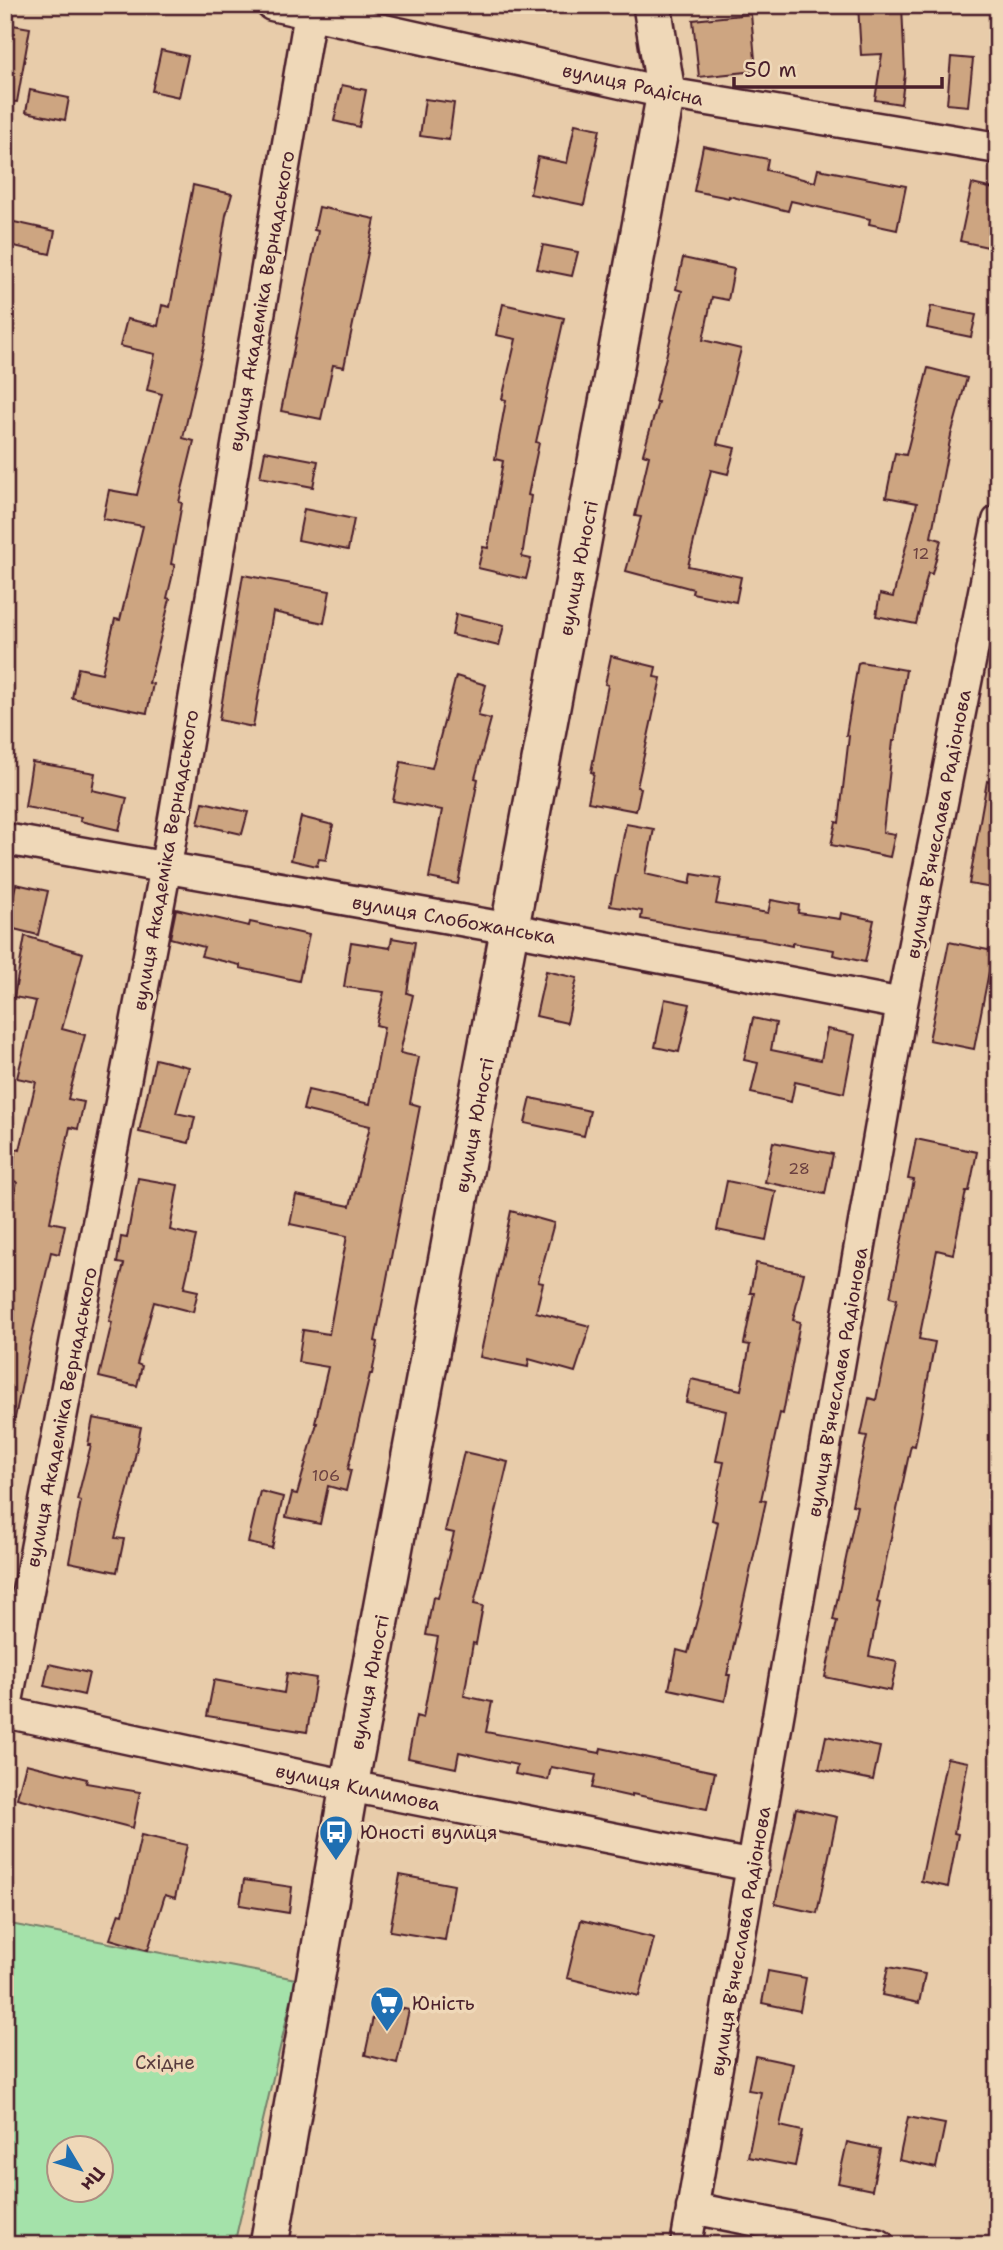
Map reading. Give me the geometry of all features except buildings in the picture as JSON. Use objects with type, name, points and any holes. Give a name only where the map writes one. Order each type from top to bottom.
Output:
[{"type":"street","name":"вулиця Радісна","points":[[272,5],[309,9],[666,93],[998,148]]},
{"type":"street","name":"вулиця Юності","points":[[269,2245],[349,1786],[666,93],[652,5]]},
{"type":"street","name":"вулиця Академіка Вернадського","points":[[5,1712],[166,866],[309,9]]},
{"type":"street","name":"вулиця В'ячеслава Радіонова","points":[[686,2245],[902,1004],[998,521]]},
{"type":"street","name":"вулиця Слобожанська","points":[[5,839],[511,929],[902,1004]]},
{"type":"street","name":"вулиця Килимова","points":[[5,1712],[349,1786],[753,1866]]},
{"type":"street","points":[[692,2208],[879,2245]]},
{"type":"green space","name":"Східне","points":[[5,1923],[296,1979],[234,2245],[5,2245]]},
{"type":"place","name":"Юності вулиця","points":[[336,1862]]},
{"type":"place","name":"Юність","points":[[387,2033]]}]
